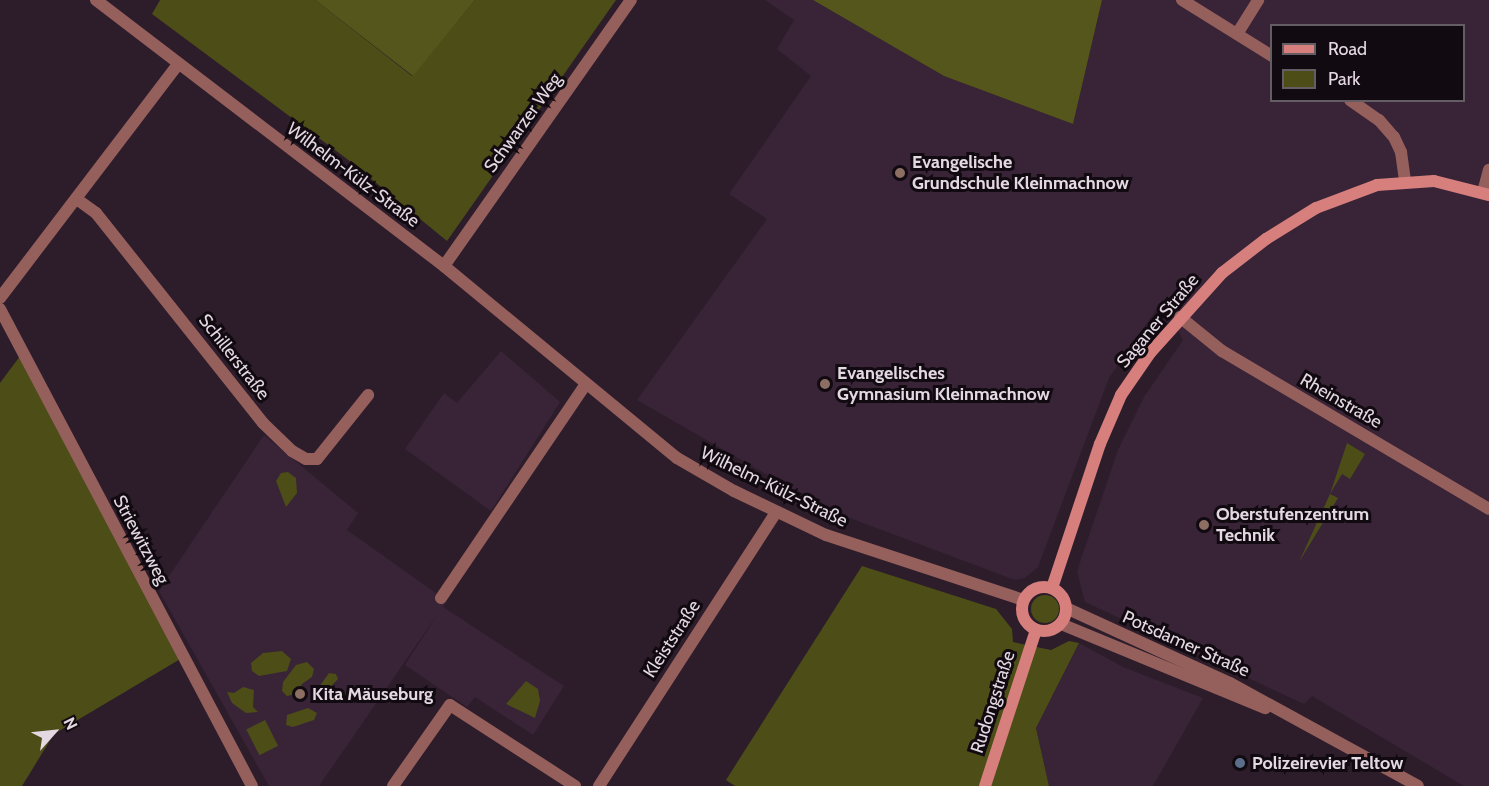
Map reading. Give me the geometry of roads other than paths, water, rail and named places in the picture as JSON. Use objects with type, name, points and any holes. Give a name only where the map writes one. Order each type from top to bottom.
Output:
[{"type":"main road","name":"Saganer Straße","points":[[1052,588],[1100,444],[1121,395],[1180,317],[1237,261],[1289,225],[1333,199],[1405,181],[1434,181],[1486,193]]},
{"type":"main road","points":[[1052,588],[1062,596],[1066,608],[1061,624],[1049,631],[1036,630],[1023,616],[1023,600],[1035,589],[1052,588]]},
{"type":"main road","name":"Rudongstraße","points":[[985,786],[1036,630]]},
{"type":"street","name":"Wilhelm-Külz-Straße","points":[[96,0],[444,266],[677,458],[776,512],[826,535],[899,561],[1023,600]]},
{"type":"street","name":"Schwarzer Weg","points":[[444,266],[631,0]]},
{"type":"street","points":[[1182,0],[1270,55]]},
{"type":"street","points":[[1237,34],[1258,0]]},
{"type":"street","points":[[0,298],[78,200],[178,64]]},
{"type":"street","points":[[1353,102],[1379,120],[1394,136],[1401,152],[1405,181]]},
{"type":"street","points":[[1486,193],[1489,171]]},
{"type":"street","name":"Schillerstraße","points":[[78,200],[96,213],[262,423],[292,451],[306,459],[317,459],[369,395]]},
{"type":"street","name":"Striewitzweg","points":[[0,309],[252,786]]},
{"type":"street","name":"Rheinstraße","points":[[1180,317],[1222,351],[1489,509]]},
{"type":"street","points":[[441,598],[586,384]]},
{"type":"street","name":"Kleiststraße","points":[[599,786],[776,512]]},
{"type":"street","name":"Potsdamer Straße","points":[[1066,608],[1219,677],[1418,786]]},
{"type":"street","name":"Potsdamer Straße","points":[[1061,624],[1238,699],[1289,715]]},
{"type":"street","points":[[393,786],[450,705],[575,786]]},
{"type":"place","name":"Evangelische Grundschule Kleinmachnow","points":[[900,173]]},
{"type":"place","name":"Evangelisches Gymnasium Kleinmachnow","points":[[825,384]]},
{"type":"place","name":"Oberstufenzentrum Technik","points":[[1204,525]]},
{"type":"place","name":"Kita Mäuseburg","points":[[300,694]]},
{"type":"place","name":"Polizeirevier Teltow","points":[[1240,763]]}]
